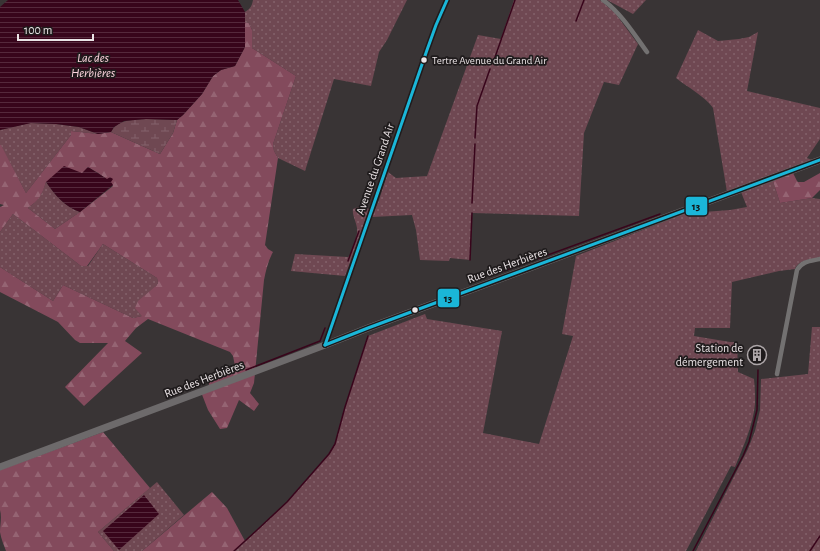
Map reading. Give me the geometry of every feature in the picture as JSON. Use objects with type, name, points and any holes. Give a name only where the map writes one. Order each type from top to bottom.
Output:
[{"type":"street","name":"Avenue du Grand Air","points":[[325,345],[427,50],[447,0]]},
{"type":"street","points":[[603,0],[621,17],[647,52]]},
{"type":"street","name":"Rue des Herbières","points":[[0,467],[820,160]]},
{"type":"street","points":[[777,374],[797,270],[803,263],[820,260]]},
{"type":"green space","points":[[253,0],[407,0],[387,40],[379,52],[371,86],[334,79],[305,171],[278,158],[274,151],[273,144],[296,76],[252,48],[252,30],[249,23],[245,22],[245,12],[252,4]]},
{"type":"green space","points":[[514,0],[600,0],[615,13],[638,44],[619,85],[604,82],[584,133],[579,216],[472,213],[470,260],[450,258],[449,261],[420,260],[416,230],[412,215],[372,217],[388,172],[396,178],[427,176],[478,35],[501,39]]},
{"type":"green space","points":[[607,0],[646,0],[633,14]]},
{"type":"green space","points":[[245,22],[249,23],[252,30],[252,48],[296,76],[273,144],[274,151],[278,158],[265,245],[273,252],[268,262],[264,280],[254,383],[250,393],[259,404],[254,411],[239,400],[227,428],[220,429],[208,410],[201,392],[208,389],[210,379],[218,373],[235,366],[233,356],[230,352],[148,319],[136,328],[125,341],[142,353],[84,406],[65,387],[108,343],[80,343],[75,340],[58,322],[0,292],[0,267],[53,301],[63,285],[133,318],[142,316],[135,308],[138,301],[156,286],[158,283],[157,278],[103,244],[87,266],[81,266],[13,214],[0,232],[0,207],[4,205],[0,204],[0,145],[26,193],[71,135],[71,131],[98,134],[111,132],[160,154],[173,133],[177,120],[202,94],[213,76],[221,70],[235,66],[245,47]],"holes":[[[88,167],[105,178],[113,186],[80,212],[55,229],[28,208],[40,197],[46,182],[82,174]]]},
{"type":"green space","points":[[698,30],[718,41],[749,37],[758,32],[747,91],[820,108],[820,139],[807,158],[812,160],[727,192],[713,108],[701,96],[676,78]]},
{"type":"green space","points":[[146,119],[177,120],[173,133],[160,154],[111,132],[122,122]]},
{"type":"green space","points":[[30,123],[79,127],[98,134],[71,131],[71,135],[26,193],[0,145],[0,130]]},
{"type":"green space","points":[[793,173],[798,182],[804,182],[820,173],[820,190],[812,198],[780,203],[773,181]]},
{"type":"green space","points":[[773,181],[780,203],[812,198],[820,199],[820,258],[802,262],[795,269],[779,271],[732,282],[730,328],[695,328],[694,336],[737,342],[738,372],[754,379],[755,404],[750,428],[735,467],[731,466],[686,551],[234,551],[287,502],[329,454],[335,444],[345,407],[368,336],[425,314],[427,319],[502,331],[483,433],[539,444],[573,336],[562,334],[576,256],[699,208],[704,212],[747,207],[741,192]]},
{"type":"green space","points":[[46,182],[61,200],[80,212],[55,229],[28,208],[39,197]]},
{"type":"green space","points":[[358,207],[369,209],[345,276],[291,271],[295,254],[350,256],[357,235],[353,209]]},
{"type":"green space","points":[[13,214],[81,266],[88,266],[103,244],[157,278],[158,283],[142,316],[133,318],[63,285],[53,301],[0,267],[0,232]]},
{"type":"green space","points":[[812,327],[820,327],[820,551],[696,551],[748,449],[755,431],[760,410],[761,379],[808,374]]},
{"type":"green space","points":[[103,432],[150,488],[98,532],[114,551],[6,551],[0,532],[0,470]]},
{"type":"green space","points":[[157,482],[184,515],[142,551],[114,551],[98,532]]},
{"type":"green space","points":[[212,492],[227,508],[245,541],[234,551],[142,551]]},
{"type":"water","name":"Lac des Herbières","points":[[8,0],[238,0],[245,12],[245,47],[235,66],[221,70],[213,76],[202,94],[177,120],[146,119],[124,121],[114,127],[111,132],[98,134],[79,127],[56,124],[31,123],[0,130],[0,7]]},
{"type":"water","points":[[64,166],[82,173],[88,167],[107,179],[110,177],[113,179],[111,182],[113,185],[80,212],[61,200],[46,182]]},
{"type":"water","points":[[144,495],[159,514],[119,550],[103,531]]},
{"type":"waterway","points":[[493,63],[515,0]]},
{"type":"waterway","points":[[576,21],[584,0]]},
{"type":"waterway","points":[[475,138],[477,106],[490,69]]},
{"type":"waterway","points":[[472,203],[475,144]]},
{"type":"waterway","points":[[470,260],[472,213]]},
{"type":"waterway","points":[[504,271],[660,214]]},
{"type":"waterway","points":[[348,261],[359,231]]},
{"type":"waterway","points":[[246,370],[320,341],[325,328]]},
{"type":"waterway","points":[[234,551],[287,502],[329,454],[335,444],[345,407],[368,336]]},
{"type":"waterway","points":[[693,551],[749,442],[757,410],[758,370]]},
{"type":"waterway","points":[[810,551],[820,536]]},
{"type":"transit line","name":"13","points":[[325,345],[427,50],[447,0]]},
{"type":"transit line","name":"13","points":[[325,345],[820,160]]},
{"type":"place","name":"Tertre Avenue du Grand Air","points":[[424,60]]},
{"type":"place","name":"Station de démergement","points":[[757,355]]}]
